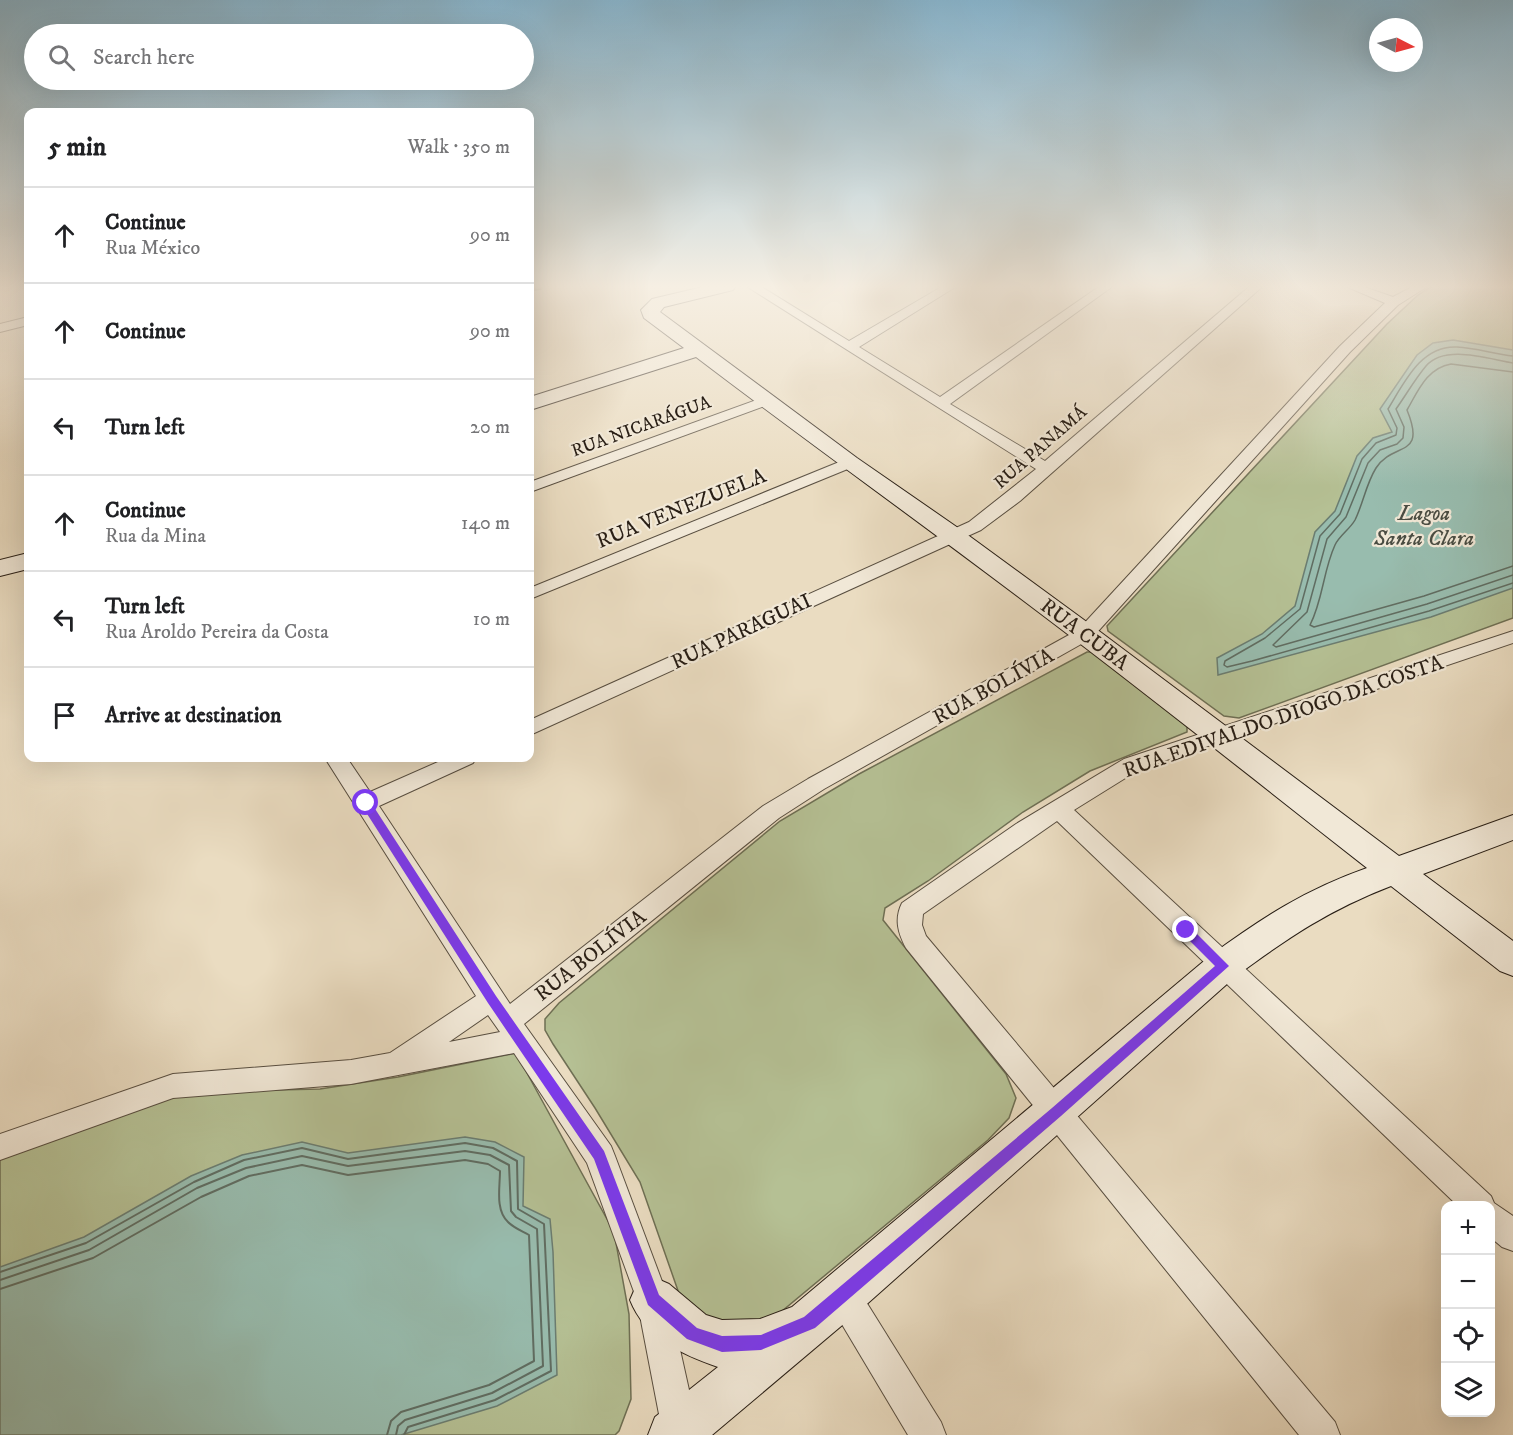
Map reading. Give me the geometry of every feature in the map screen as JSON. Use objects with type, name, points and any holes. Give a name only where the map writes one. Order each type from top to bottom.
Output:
[{"type":"street","points":[[534,403],[689,353]]},
{"type":"street","name":"RUA CUBA","points":[[702,353],[849,463],[952,535],[1086,634],[1396,869],[1513,961]]},
{"type":"street","points":[[859,353],[1045,468]]},
{"type":"street","points":[[940,404],[1012,353]]},
{"type":"street","name":"RUA PANAMÁ","points":[[952,535],[975,526],[1014,497],[1179,353]]},
{"type":"street","name":"RUA BOLÍVIA","points":[[390,1066],[507,1020],[771,812],[816,784],[1086,634],[1342,353]]},
{"type":"street","name":"RUA NICARÁGUA","points":[[534,487],[765,401]]},
{"type":"street","name":"RUA VENEZUELA","points":[[534,592],[849,463]]},
{"type":"street","name":"RUA PARAGUAI","points":[[534,726],[952,535]]},
{"type":"street","points":[[0,568],[24,562]]},
{"type":"street","name":"RUA EDIVALDO DIOGO DA COSTA","points":[[1057,1112],[915,941],[909,925],[911,910],[1024,830],[1132,765],[1513,637]]},
{"type":"street","points":[[339,762],[507,1020],[600,1156],[653,1300],[678,1434],[1057,1112],[1223,966],[1280,924],[1338,892],[1513,826]]},
{"type":"street","points":[[366,803],[456,762]]},
{"type":"street","points":[[1058,808],[1475,1201]]},
{"type":"street","points":[[0,1147],[172,1086],[351,1072],[390,1066],[507,1020]]},
{"type":"street","points":[[1057,1112],[1322,1435]]},
{"type":"street","points":[[1495,1219],[1513,1236]]},
{"type":"street","points":[[653,1300],[692,1334],[722,1344],[761,1343],[826,1309]]},
{"type":"street","points":[[826,1309],[928,1435]]},
{"type":"shaded area","points":[[1360,353],[1513,353],[1513,618],[1239,718],[1224,716],[1108,631],[1107,626]]},
{"type":"shaded area","points":[[1087,652],[1093,652],[1187,726],[1187,732],[1090,771],[1023,812],[928,881],[885,908],[883,920],[1006,1074],[1016,1098],[1009,1118],[988,1140],[770,1321],[719,1331],[683,1305],[640,1182],[553,1044],[545,1030],[545,1019],[559,1003],[780,821],[859,774]]},
{"type":"shaded area","points":[[516,1053],[614,1232],[629,1314],[631,1399],[619,1431],[615,1435],[0,1435],[0,1157],[179,1092],[320,1089],[398,1077]]},
{"type":"water","name":"Lagoa Santa Clara","points":[[1420,353],[1513,353],[1513,588],[1431,617],[1218,675],[1217,658],[1262,634],[1295,606],[1315,532],[1335,511],[1357,456],[1373,438],[1392,432],[1380,409]]},
{"type":"water","points":[[465,1137],[495,1142],[524,1157],[523,1206],[550,1219],[557,1375],[497,1406],[401,1435],[0,1435],[0,1267],[84,1237],[191,1176],[242,1155],[302,1142],[348,1153]]},
{"type":"route","points":[[366,803],[492,999],[600,1156],[653,1300],[692,1334],[722,1344],[761,1343],[810,1322],[1057,1112],[1223,966],[1186,930]]}]
